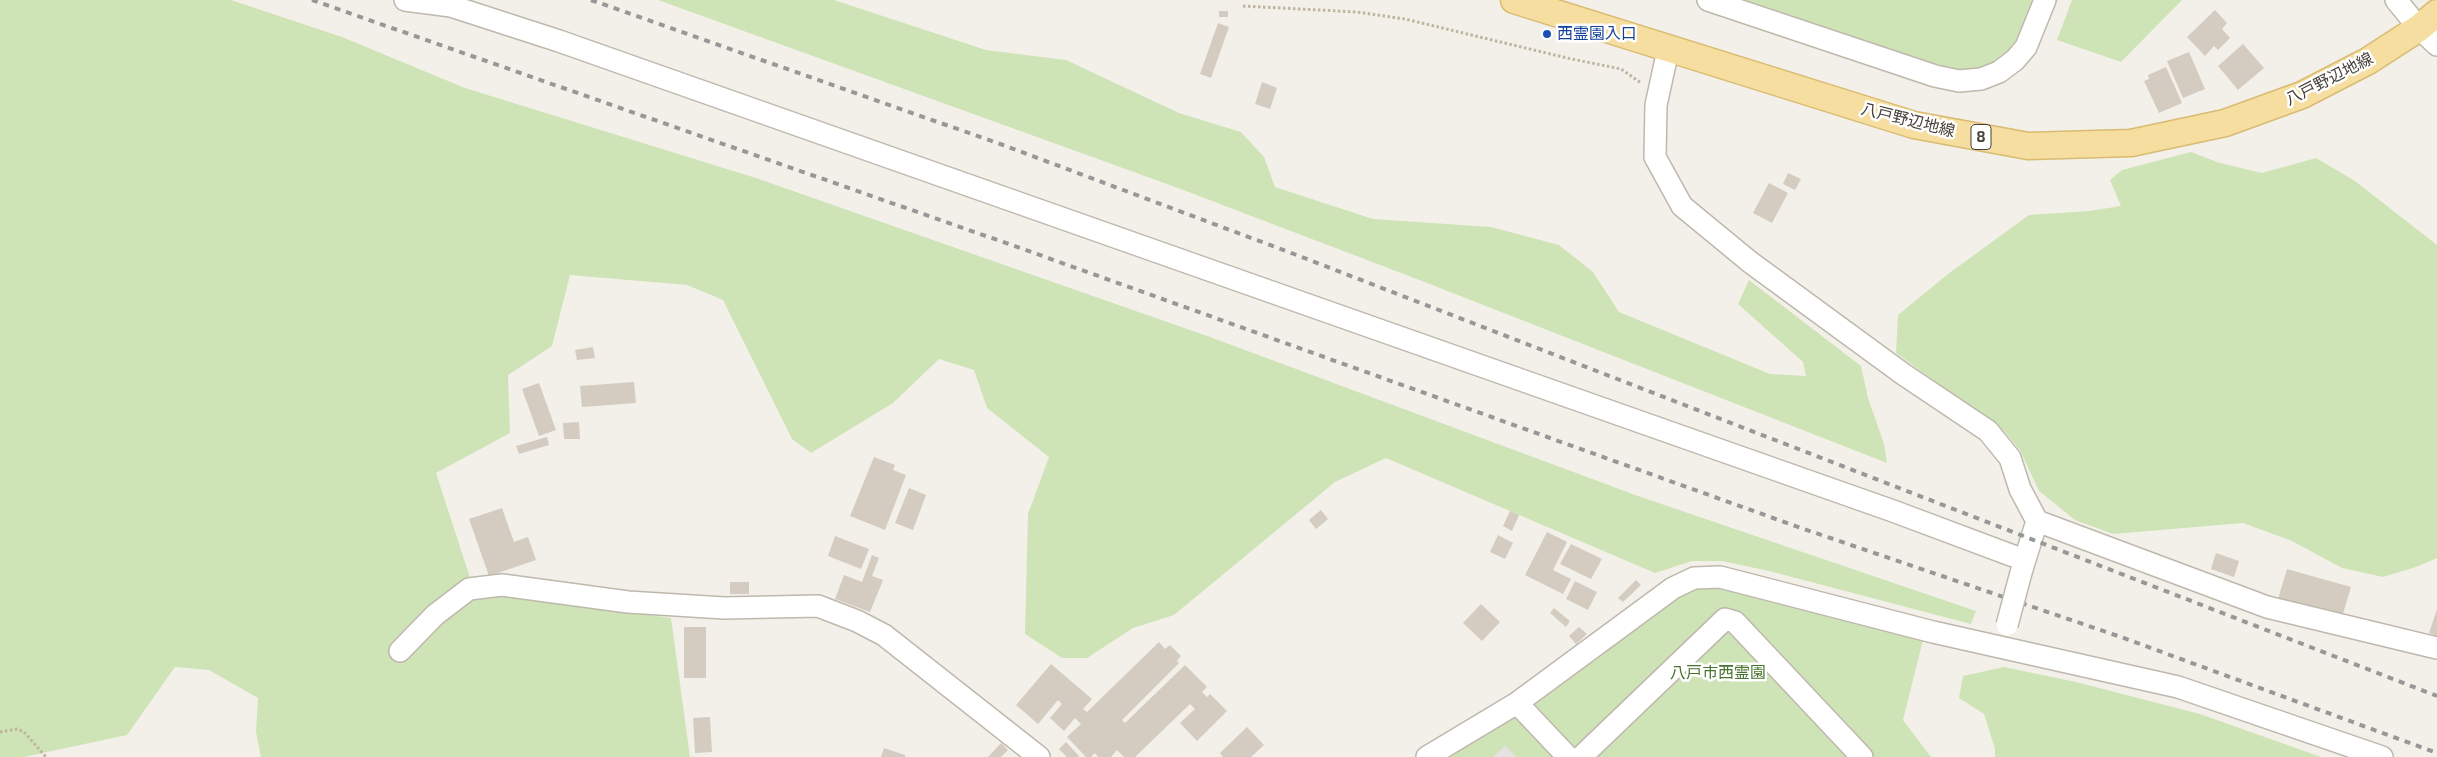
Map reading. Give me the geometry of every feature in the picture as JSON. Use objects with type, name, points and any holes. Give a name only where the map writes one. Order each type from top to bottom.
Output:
[{"type":"main road","name":"八戸野辺地線","points":[[1514,0],[1668,50],[1914,125],[2028,146],[2131,143],[2225,123],[2302,96],[2431,29]]},
{"type":"street","points":[[405,0],[451,6],[559,41],[1893,511],[2023,565]]},
{"type":"street","points":[[1708,0],[1935,76],[1959,81],[1982,78],[1999,72],[2015,60],[2026,47],[2045,0]]},
{"type":"street","points":[[2396,0],[2431,29]]},
{"type":"street","points":[[1668,50],[1658,97],[1655,157],[1682,206],[1750,262],[1903,374],[1988,431],[2010,458],[2020,489],[2037,520],[2267,607],[2437,648]]},
{"type":"street","points":[[2001,647],[2037,520]]},
{"type":"street","points":[[1427,757],[1447,743],[1517,703],[1643,608],[1673,588],[1694,578],[1720,577],[1933,632],[2178,687],[2382,757]]},
{"type":"street","points":[[400,651],[434,615],[470,589],[502,585],[628,602],[724,608],[818,606],[857,621],[884,635],[1039,757]]},
{"type":"street","points":[[1581,757],[1725,619],[1735,622],[1862,757]]},
{"type":"street","points":[[1517,703],[1568,757]]},
{"type":"path","points":[[1243,6],[1357,12],[1405,19],[1567,58],[1622,69],[1658,97]]},
{"type":"path","points":[[0,732],[17,729],[24,732],[46,757]]},
{"type":"green space","points":[[0,0],[231,0],[342,37],[465,88],[756,178],[1210,337],[1638,496],[1976,611],[1971,624],[1769,571],[1722,561],[1692,561],[1655,573],[1386,458],[1335,482],[1174,615],[1133,628],[1087,658],[1062,658],[1025,634],[1028,514],[1049,457],[987,408],[974,370],[939,359],[893,403],[811,453],[792,439],[723,300],[687,285],[570,275],[552,346],[508,375],[510,433],[436,473],[474,590],[671,618],[690,757],[261,757],[256,732],[258,698],[209,670],[175,667],[127,735],[24,757],[0,757]]},
{"type":"green space","points":[[658,0],[834,0],[986,50],[1066,60],[1179,113],[1241,132],[1264,157],[1275,187],[1373,219],[1491,227],[1559,245],[1593,272],[1619,312],[1770,374],[1806,376],[1803,362],[1738,304],[1749,280],[1861,366],[1868,398],[1884,444],[1887,463],[1422,281],[1178,188]]},
{"type":"green space","points":[[1734,0],[2035,0],[2022,35],[2011,51],[1995,65],[1976,71],[1958,71],[1939,68]]},
{"type":"green space","points":[[2072,0],[2182,0],[2121,62],[2057,40]]},
{"type":"green space","points":[[2191,152],[2220,163],[2262,173],[2316,158],[2355,181],[2437,245],[2437,558],[2416,567],[2383,577],[2342,568],[2292,541],[2243,523],[2113,534],[2075,520],[2039,491],[2020,450],[2004,431],[1896,353],[1898,315],[1948,274],[2029,215],[2089,211],[2121,206],[2110,180],[2122,170]]},
{"type":"green space","name":"八戸市西霊園","points":[[1710,586],[1728,588],[1923,640],[1903,720],[1931,757],[1450,757],[1561,685],[1671,603],[1689,592]]},
{"type":"green space","points":[[2004,667],[2076,682],[2200,714],[2321,757],[1995,757],[1995,749],[1984,714],[1959,698],[1963,676]]},
{"type":"shaded area","points":[[1505,746],[1516,757],[1493,757]]},
{"type":"building","points":[[2215,10],[2227,23],[2222,29],[2230,38],[2218,50],[2214,46],[2205,56],[2187,37]]},
{"type":"building","points":[[1219,11],[1228,11],[1228,17],[1219,17]]},
{"type":"building","points":[[1218,23],[1229,27],[1211,78],[1200,74]]},
{"type":"building","points":[[2243,44],[2264,68],[2238,90],[2218,66]]},
{"type":"building","points":[[2189,52],[2205,89],[2183,98],[2167,61]]},
{"type":"building","points":[[2166,67],[2182,103],[2159,113],[2144,81],[2149,79],[2148,75]]},
{"type":"building","points":[[1262,82],[1277,88],[1270,109],[1255,104]]},
{"type":"building","points":[[1788,173],[1801,179],[1795,190],[1783,184]]},
{"type":"building","points":[[1769,183],[1788,193],[1772,223],[1753,213]]},
{"type":"building","points":[[593,347],[595,358],[577,360],[575,350]]},
{"type":"building","points":[[634,382],[636,403],[582,407],[580,386]]},
{"type":"building","points":[[539,383],[556,430],[539,436],[522,389]]},
{"type":"building","points":[[579,422],[580,439],[564,439],[563,423]]},
{"type":"building","points":[[547,437],[549,445],[519,454],[516,446]]},
{"type":"building","points":[[874,457],[895,465],[893,470],[906,475],[885,530],[850,516]]},
{"type":"building","points":[[909,488],[926,495],[913,530],[895,523]]},
{"type":"building","points":[[502,508],[514,542],[528,537],[536,560],[489,576],[469,519]]},
{"type":"building","points":[[1321,510],[1328,519],[1316,529],[1309,520]]},
{"type":"building","points":[[1510,511],[1519,515],[1512,531],[1503,526]]},
{"type":"building","points":[[1547,532],[1567,542],[1553,570],[1571,579],[1563,594],[1525,575]]},
{"type":"building","points":[[1498,535],[1513,543],[1505,559],[1490,552]]},
{"type":"building","points":[[835,536],[869,549],[861,569],[828,556]]},
{"type":"building","points":[[1571,544],[1602,559],[1591,579],[1560,564]]},
{"type":"building","points":[[2216,553],[2239,561],[2234,577],[2211,569]]},
{"type":"building","points":[[872,555],[879,558],[872,576],[883,580],[870,612],[835,599],[844,575],[862,582]]},
{"type":"building","points":[[2287,569],[2351,587],[2342,617],[2278,599]]},
{"type":"building","points":[[1636,580],[1641,585],[1623,602],[1618,598]]},
{"type":"building","points":[[1575,581],[1597,592],[1588,610],[1566,599]]},
{"type":"building","points":[[730,582],[749,582],[749,594],[730,594]]},
{"type":"building","points":[[1481,604],[1500,622],[1482,641],[1463,623]]},
{"type":"building","points":[[1554,608],[1570,621],[1566,627],[1550,613]]},
{"type":"building","points":[[2437,609],[2437,636],[2429,633]]},
{"type":"building","points":[[684,627],[706,627],[706,678],[684,678]]},
{"type":"building","points":[[1579,627],[1587,634],[1576,644],[1569,636]]},
{"type":"building","points":[[1159,642],[1165,649],[1170,645],[1181,656],[1177,661],[1179,663],[1122,720],[1125,723],[1185,665],[1207,687],[1202,692],[1207,697],[1210,694],[1227,711],[1197,741],[1180,723],[1195,709],[1190,704],[1135,757],[1124,757],[1117,750],[1111,757],[1098,757],[1095,753],[1091,757],[1086,757],[1067,737],[1081,724],[1075,718],[1064,731],[1050,718],[1062,704],[1058,700],[1038,724],[1016,705],[1051,664],[1092,699],[1083,709],[1087,712]]},
{"type":"building","points":[[710,717],[712,752],[695,753],[693,718]]},
{"type":"building","points":[[1247,727],[1264,745],[1251,757],[1223,757],[1220,753]]},
{"type":"building","points":[[1066,742],[1078,757],[1067,757],[1059,749]]},
{"type":"building","points":[[1001,743],[1008,750],[1001,757],[988,757]]},
{"type":"building","points":[[884,748],[905,755],[905,757],[881,757]]},
{"type":"railway","points":[[312,0],[1023,249],[1801,528],[2121,637],[2437,753]]},
{"type":"railway","points":[[591,0],[1003,145],[1294,254],[2437,696]]},
{"type":"place","name":"西霊園入口","points":[[1547,34]]}]
